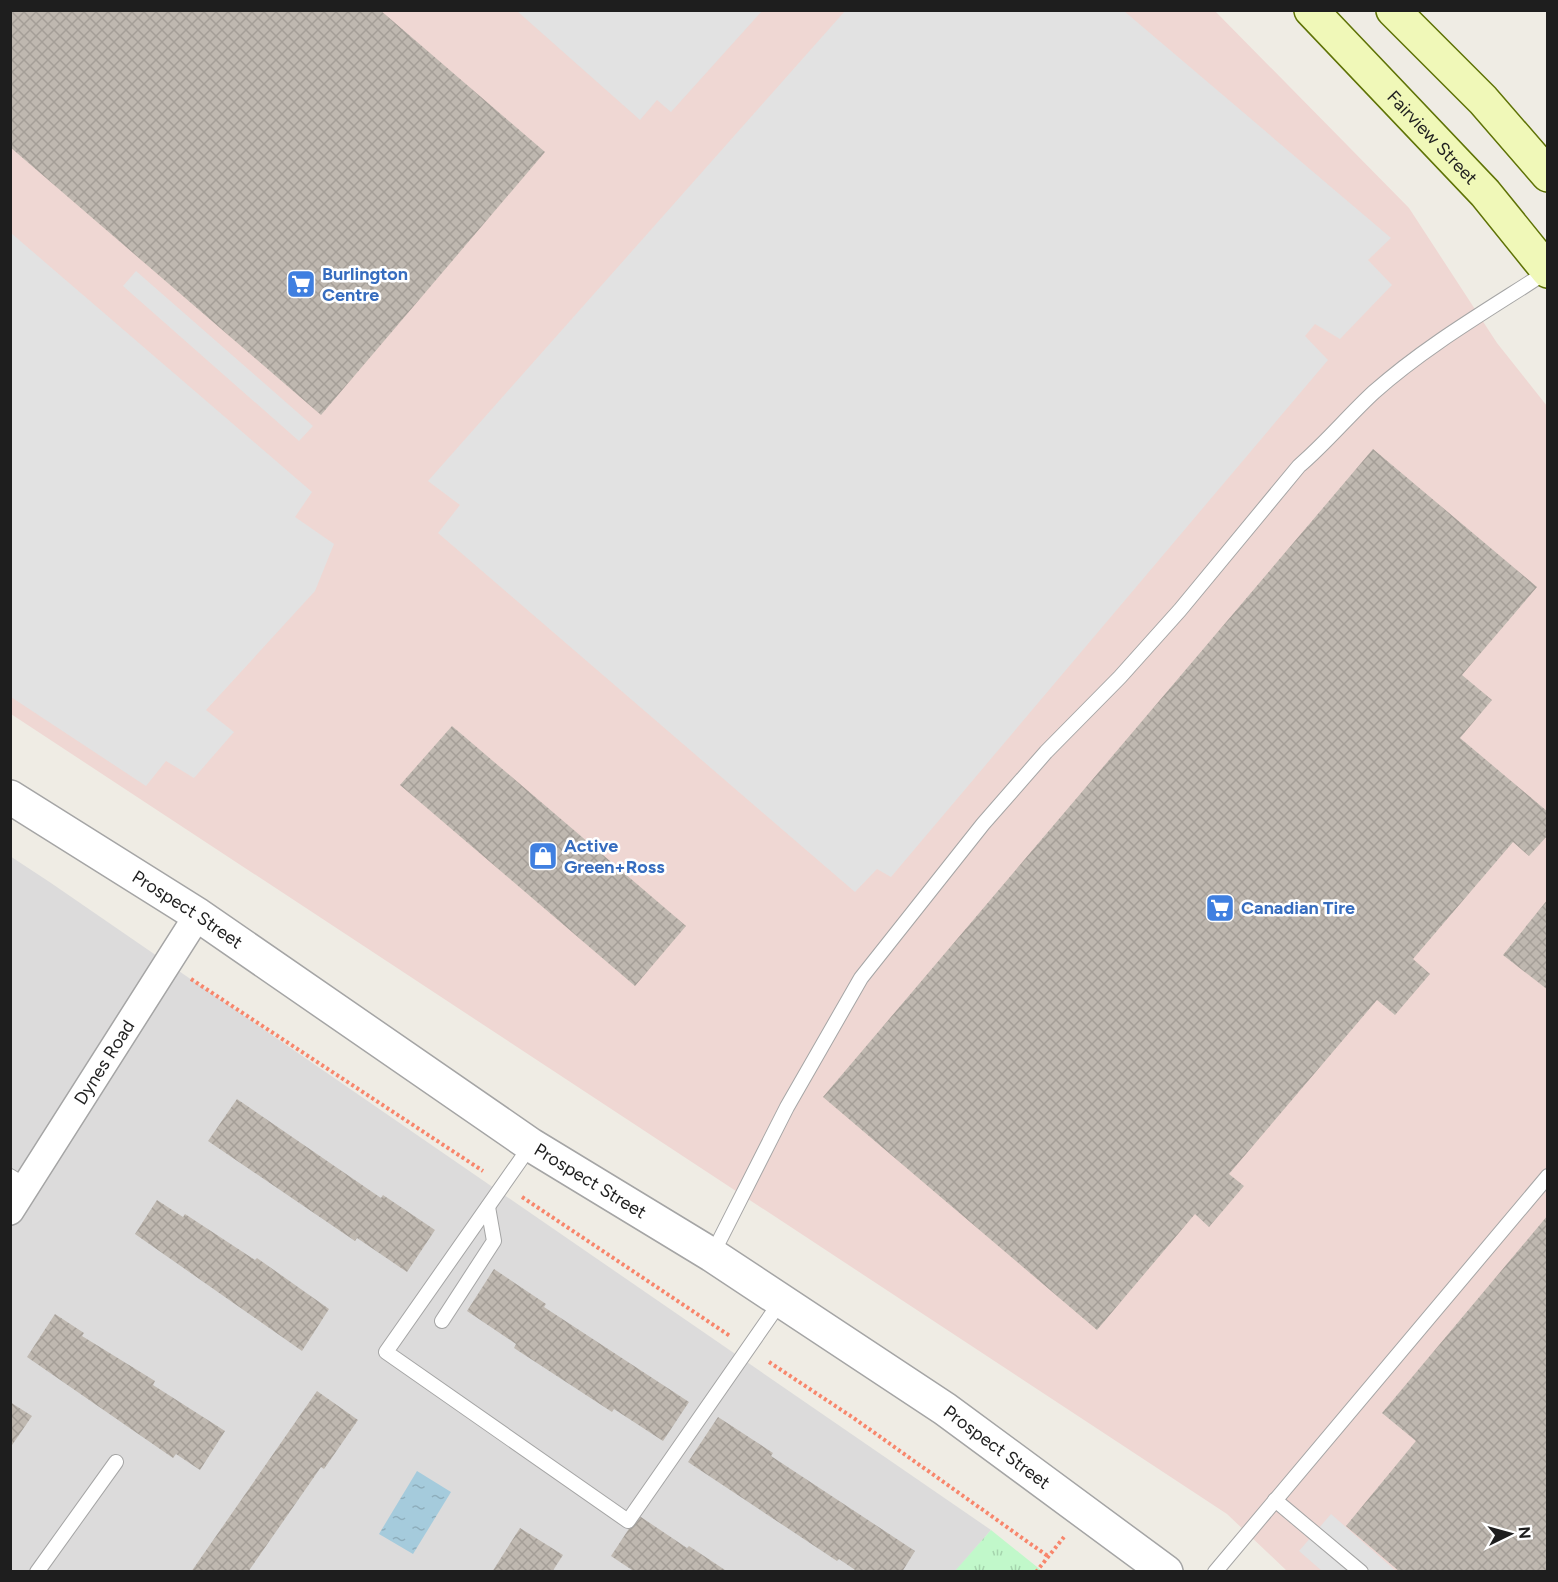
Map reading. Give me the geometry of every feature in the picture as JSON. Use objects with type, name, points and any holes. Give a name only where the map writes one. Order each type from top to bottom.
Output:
[{"type":"main road","name":"Fairview Street","points":[[1311,10],[1485,193],[1548,271]]},
{"type":"main road","points":[[1393,10],[1483,100],[1548,175]]},
{"type":"street","name":"Prospect Street","points":[[10,797],[198,915],[531,1144],[712,1255],[945,1409],[1166,1572]]},
{"type":"street","name":"Dynes Road","points":[[10,1211],[18,1181],[198,915]]},
{"type":"lane","points":[[712,1255],[788,1107],[861,978],[983,824],[1046,752],[1180,610],[1299,466],[1320,448],[1374,392],[1429,347],[1548,271]]},
{"type":"lane","points":[[531,1144],[386,1352],[627,1521],[781,1301]]},
{"type":"lane","points":[[1215,1572],[1548,1176]]},
{"type":"lane","points":[[442,1321],[494,1241],[488,1207]]},
{"type":"lane","points":[[37,1572],[116,1462]]},
{"type":"lane","points":[[1275,1500],[1360,1572]]},
{"type":"path","points":[[167,963],[855,1419],[1049,1557],[1036,1572]]},
{"type":"shaded area","points":[[10,11],[1215,11],[1409,208],[1497,343],[1547,406],[1547,1571],[1287,1571],[1227,1514],[11,714]]},
{"type":"shaded area","points":[[517,11],[762,11],[671,112],[657,100],[640,120]]},
{"type":"shaded area","points":[[845,11],[1124,11],[1391,238],[1368,260],[1392,285],[1340,339],[1315,324],[1305,336],[1328,360],[891,877],[877,869],[855,892],[438,533],[460,505],[428,481]]},
{"type":"shaded area","points":[[11,233],[312,492],[295,517],[334,544],[315,591],[206,710],[234,732],[194,778],[166,761],[146,786],[11,697]]},
{"type":"shaded area","points":[[136,271],[313,426],[299,441],[123,286]]},
{"type":"shaded area","points":[[10,856],[991,1530],[955,1572],[11,1571]]},
{"type":"shaded area","points":[[1331,1514],[1396,1571],[1322,1571],[1299,1551]]},
{"type":"green space","points":[[991,1530],[1042,1571],[955,1571]]},
{"type":"water","points":[[417,1471],[451,1492],[413,1554],[379,1534]]},
{"type":"building","name":"Burlington Centre","points":[[10,10],[380,10],[545,152],[321,415],[10,147]]},
{"type":"building","name":"Canadian Tire","points":[[1373,449],[1537,587],[1462,675],[1492,700],[1460,738],[1548,812],[1548,835],[1529,856],[1513,842],[1413,959],[1430,974],[1395,1015],[1377,1000],[1229,1174],[1244,1186],[1209,1227],[1195,1214],[1097,1330],[823,1097]]},
{"type":"building","name":"Active Green+Ross","points":[[452,726],[686,926],[635,986],[400,785]]},
{"type":"building","points":[[1548,899],[1548,990],[1503,955]]},
{"type":"building","points":[[237,1099],[381,1198],[383,1195],[435,1230],[407,1272],[357,1238],[355,1241],[208,1141]]},
{"type":"building","points":[[157,1200],[183,1217],[185,1214],[255,1260],[257,1258],[329,1309],[302,1351],[135,1234]]},
{"type":"building","points":[[1548,1215],[1548,1572],[1400,1572],[1346,1526],[1416,1441],[1382,1413]]},
{"type":"building","points":[[494,1269],[546,1304],[544,1307],[689,1402],[663,1441],[614,1409],[612,1412],[514,1348],[516,1344],[467,1311]]},
{"type":"building","points":[[55,1314],[84,1333],[82,1336],[155,1381],[153,1385],[225,1431],[200,1470],[176,1454],[173,1458],[27,1357]]},
{"type":"building","points":[[317,1391],[358,1420],[324,1469],[321,1467],[248,1572],[191,1572]]},
{"type":"building","points":[[10,1402],[32,1416],[10,1448]]},
{"type":"building","points":[[718,1417],[773,1453],[771,1456],[915,1551],[902,1572],[858,1572],[839,1559],[837,1561],[688,1462]]},
{"type":"building","points":[[638,1515],[728,1572],[635,1572],[611,1556]]},
{"type":"building","points":[[520,1528],[563,1555],[552,1572],[492,1572]]},
{"type":"place","name":"Burlington Centre","points":[[301,284]]},
{"type":"place","name":"Active Green+Ross","points":[[543,856]]},
{"type":"place","name":"Canadian Tire","points":[[1220,908]]}]
